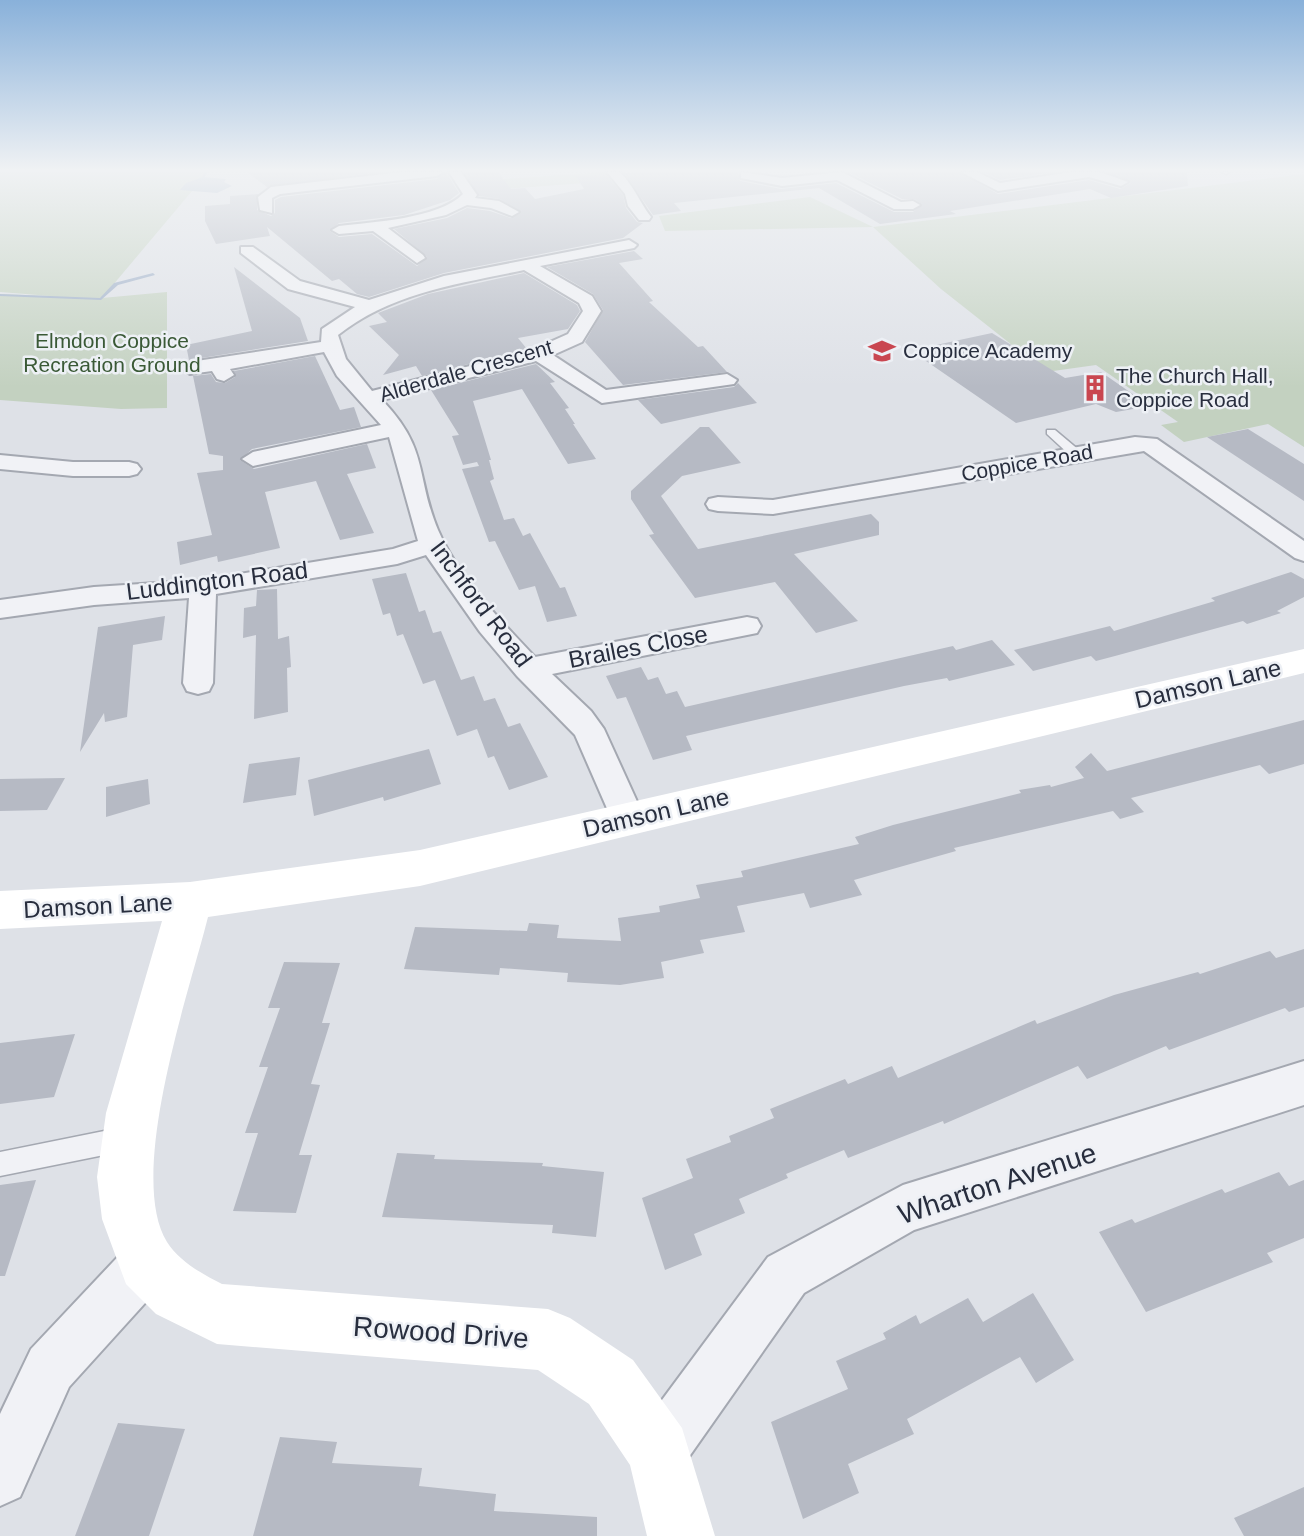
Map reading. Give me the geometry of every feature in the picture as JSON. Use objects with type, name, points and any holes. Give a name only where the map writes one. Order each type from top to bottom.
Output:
[{"type":"street","points":[[388,255],[412,254],[399,244]]},
{"type":"street","points":[[190,369],[221,370],[329,346],[329,333],[343,320],[369,306],[439,284],[593,248],[629,246]]},
{"type":"street","points":[[275,253],[251,254],[293,285],[369,306]]},
{"type":"street","name":"Alderdale Crescent","points":[[368,398],[539,354],[575,338],[592,311],[586,300],[527,265]]},
{"type":"street","name":"Inchford Road","points":[[329,346],[395,429],[409,458],[420,520],[433,544],[471,600],[528,668],[585,727],[604,760],[628,819]]},
{"type":"street","points":[[539,354],[602,397],[610,423]]},
{"type":"street","points":[[602,397],[727,380]]},
{"type":"street","points":[[253,459],[288,445],[395,429]]},
{"type":"street","name":"Coppice Road","points":[[718,504],[773,507],[1076,454],[1149,444],[1304,553]]},
{"type":"street","points":[[0,479],[10,464],[128,469]]},
{"type":"street","name":"Luddington Road","points":[[0,610],[94,596],[203,588],[397,556],[433,544]]},
{"type":"street","points":[[198,683],[203,588]]},
{"type":"street","name":"Brailes Close","points":[[528,668],[753,626]]},
{"type":"street","name":"Damson Lane","points":[[0,910],[190,901],[420,868],[1304,661]]},
{"type":"street","name":"Rowood Drive","points":[[190,901],[131,1113],[124,1177],[130,1219],[147,1263],[177,1293],[217,1314],[548,1340],[611,1382],[659,1451],[681,1536]]},
{"type":"street","name":"Wharton Avenue","points":[[659,1451],[786,1275],[903,1209],[1304,1083]]},
{"type":"street","points":[[0,1477],[50,1368],[147,1263]]},
{"type":"lane","points":[[1051,432],[1076,454]]},
{"type":"lane","points":[[0,1164],[129,1138]]},
{"type":"green space","name":"Elmdon Coppice Recreation Ground","points":[[0,244],[148,244],[102,298],[167,292],[167,408],[121,409],[0,400],[0,294],[51,296],[0,292]]},
{"type":"green space","points":[[891,244],[1304,244],[1304,447],[1268,424],[1184,442],[1161,425],[1178,422],[1096,365],[1046,372],[941,289]]},
{"type":"building","points":[[287,244],[386,244],[417,266],[427,257],[411,244],[594,244],[444,273],[369,297],[357,294],[339,279],[332,281]]},
{"type":"building","points":[[634,251],[643,259],[619,263],[653,301],[649,302],[698,347],[703,346],[727,372],[623,385],[585,342],[603,310],[593,294],[547,267]]},
{"type":"building","points":[[234,267],[300,318],[308,341],[189,360],[186,345],[252,331]]},
{"type":"building","points":[[524,273],[577,305],[580,311],[568,329],[518,338],[527,349],[422,376],[416,366],[383,375],[399,355],[369,326],[387,322],[378,313],[428,294]]},
{"type":"building","points":[[992,333],[1065,378],[1101,372],[1150,406],[1116,412],[1096,404],[1016,423],[926,361],[939,359],[922,348]]},
{"type":"building","points":[[315,356],[340,410],[354,407],[361,427],[252,449],[240,460],[254,469],[367,444],[376,468],[347,474],[374,533],[340,540],[316,481],[265,492],[280,548],[218,562],[217,556],[180,565],[177,542],[212,535],[197,473],[223,470],[223,456],[209,454],[193,376],[211,374],[216,382],[225,383],[235,377],[234,371]]},
{"type":"building","points":[[536,364],[555,382],[550,383],[569,408],[565,409],[596,459],[568,464],[522,389],[473,401],[491,460],[494,479],[490,481],[504,520],[514,518],[523,536],[530,533],[560,588],[565,587],[577,616],[547,622],[535,586],[519,590],[495,541],[489,542],[462,469],[479,466],[477,462],[463,465],[452,436],[459,435],[431,390]]},
{"type":"building","points":[[738,383],[757,403],[661,424],[638,400],[734,387]]},
{"type":"building","points":[[700,427],[709,427],[741,463],[682,476],[661,496],[698,549],[871,514],[879,522],[879,535],[794,554],[858,621],[816,633],[775,582],[695,598],[649,535],[654,534],[631,499],[631,491]]},
{"type":"building","points":[[1248,429],[1304,464],[1304,501],[1207,437]]},
{"type":"building","points":[[1291,572],[1304,579],[1304,597],[1277,611],[1281,613],[1247,624],[1243,621],[1096,661],[1091,656],[1033,671],[1014,650],[1110,626],[1114,631],[1215,601],[1211,598]]},
{"type":"building","points":[[406,573],[419,612],[425,610],[433,633],[441,631],[461,680],[474,676],[484,701],[495,698],[508,727],[520,723],[548,777],[509,790],[494,756],[488,758],[477,729],[457,736],[435,680],[423,684],[403,634],[397,636],[390,613],[383,615],[372,579]]},
{"type":"building","points":[[277,589],[278,639],[289,636],[291,667],[287,668],[288,712],[254,719],[256,635],[243,638],[244,608],[256,606],[257,590]]},
{"type":"building","points":[[165,616],[162,640],[133,645],[127,717],[105,722],[104,713],[80,752],[98,627]]},
{"type":"building","points":[[992,640],[1015,665],[949,681],[947,678],[904,686],[686,736],[692,750],[653,760],[626,697],[617,699],[606,676],[641,667],[648,680],[658,677],[666,694],[677,691],[685,707],[953,646],[956,650]]},
{"type":"building","points":[[1304,720],[1304,764],[1269,774],[1260,765],[1131,798],[1144,812],[1120,819],[1113,811],[954,848],[956,851],[854,880],[862,895],[810,908],[804,893],[737,906],[745,932],[700,940],[704,953],[661,962],[664,978],[620,985],[567,982],[568,973],[500,968],[499,975],[404,969],[415,927],[527,931],[529,923],[559,925],[557,938],[621,941],[618,918],[660,912],[659,906],[700,898],[696,885],[743,877],[741,871],[859,844],[855,837],[1021,793],[1019,790],[1051,787],[1084,778],[1075,767],[1091,753],[1107,771]]},
{"type":"building","points":[[429,749],[441,784],[384,801],[383,797],[314,816],[308,780]]},
{"type":"building","points":[[300,757],[296,795],[243,803],[249,764]]},
{"type":"building","points":[[65,778],[47,810],[0,811],[0,779]]},
{"type":"building","points":[[148,779],[150,804],[106,817],[106,787]]},
{"type":"building","points":[[1304,949],[1304,1007],[1289,1012],[1285,1008],[1169,1050],[1166,1046],[1087,1079],[1078,1066],[944,1124],[943,1121],[848,1158],[844,1150],[786,1174],[788,1178],[739,1199],[745,1213],[694,1234],[702,1255],[665,1270],[642,1198],[693,1178],[686,1159],[731,1142],[729,1136],[774,1118],[770,1109],[845,1079],[848,1084],[892,1066],[898,1078],[1035,1020],[1037,1024],[1114,995],[1198,972],[1200,974],[1270,951],[1276,958]]},
{"type":"building","points":[[284,962],[340,963],[322,1023],[330,1023],[311,1084],[320,1085],[299,1155],[312,1155],[296,1213],[233,1211],[258,1133],[245,1133],[268,1067],[259,1067],[280,1008],[268,1008]]},
{"type":"building","points":[[75,1034],[54,1097],[0,1104],[0,1043]]},
{"type":"building","points":[[397,1153],[435,1155],[434,1159],[543,1163],[542,1166],[604,1172],[596,1237],[552,1233],[553,1225],[382,1217]]},
{"type":"building","points":[[1279,1172],[1289,1186],[1304,1180],[1304,1238],[1267,1253],[1273,1262],[1146,1312],[1099,1232],[1132,1219],[1135,1223],[1222,1189],[1225,1193]]},
{"type":"building","points":[[36,1180],[5,1276],[0,1276],[0,1185]]},
{"type":"building","points":[[1033,1293],[1074,1360],[1036,1383],[1020,1357],[907,1419],[914,1434],[848,1464],[859,1493],[803,1519],[771,1422],[848,1389],[836,1361],[886,1339],[883,1333],[916,1315],[920,1324],[968,1298],[983,1322]]},
{"type":"building","points":[[118,1423],[185,1429],[149,1536],[75,1536]]},
{"type":"building","points":[[280,1437],[337,1442],[332,1463],[422,1468],[419,1486],[496,1494],[494,1511],[597,1517],[597,1536],[253,1536]]},
{"type":"building","points":[[1304,1487],[1304,1536],[1244,1536],[1234,1518]]},
{"type":"waterway","points":[[0,295],[101,299],[116,284],[153,274]]},
{"type":"place","name":"Coppice Academy","points":[[882,351]]},
{"type":"place","name":"The Church Hall, Coppice Road","points":[[1095,388]]}]
